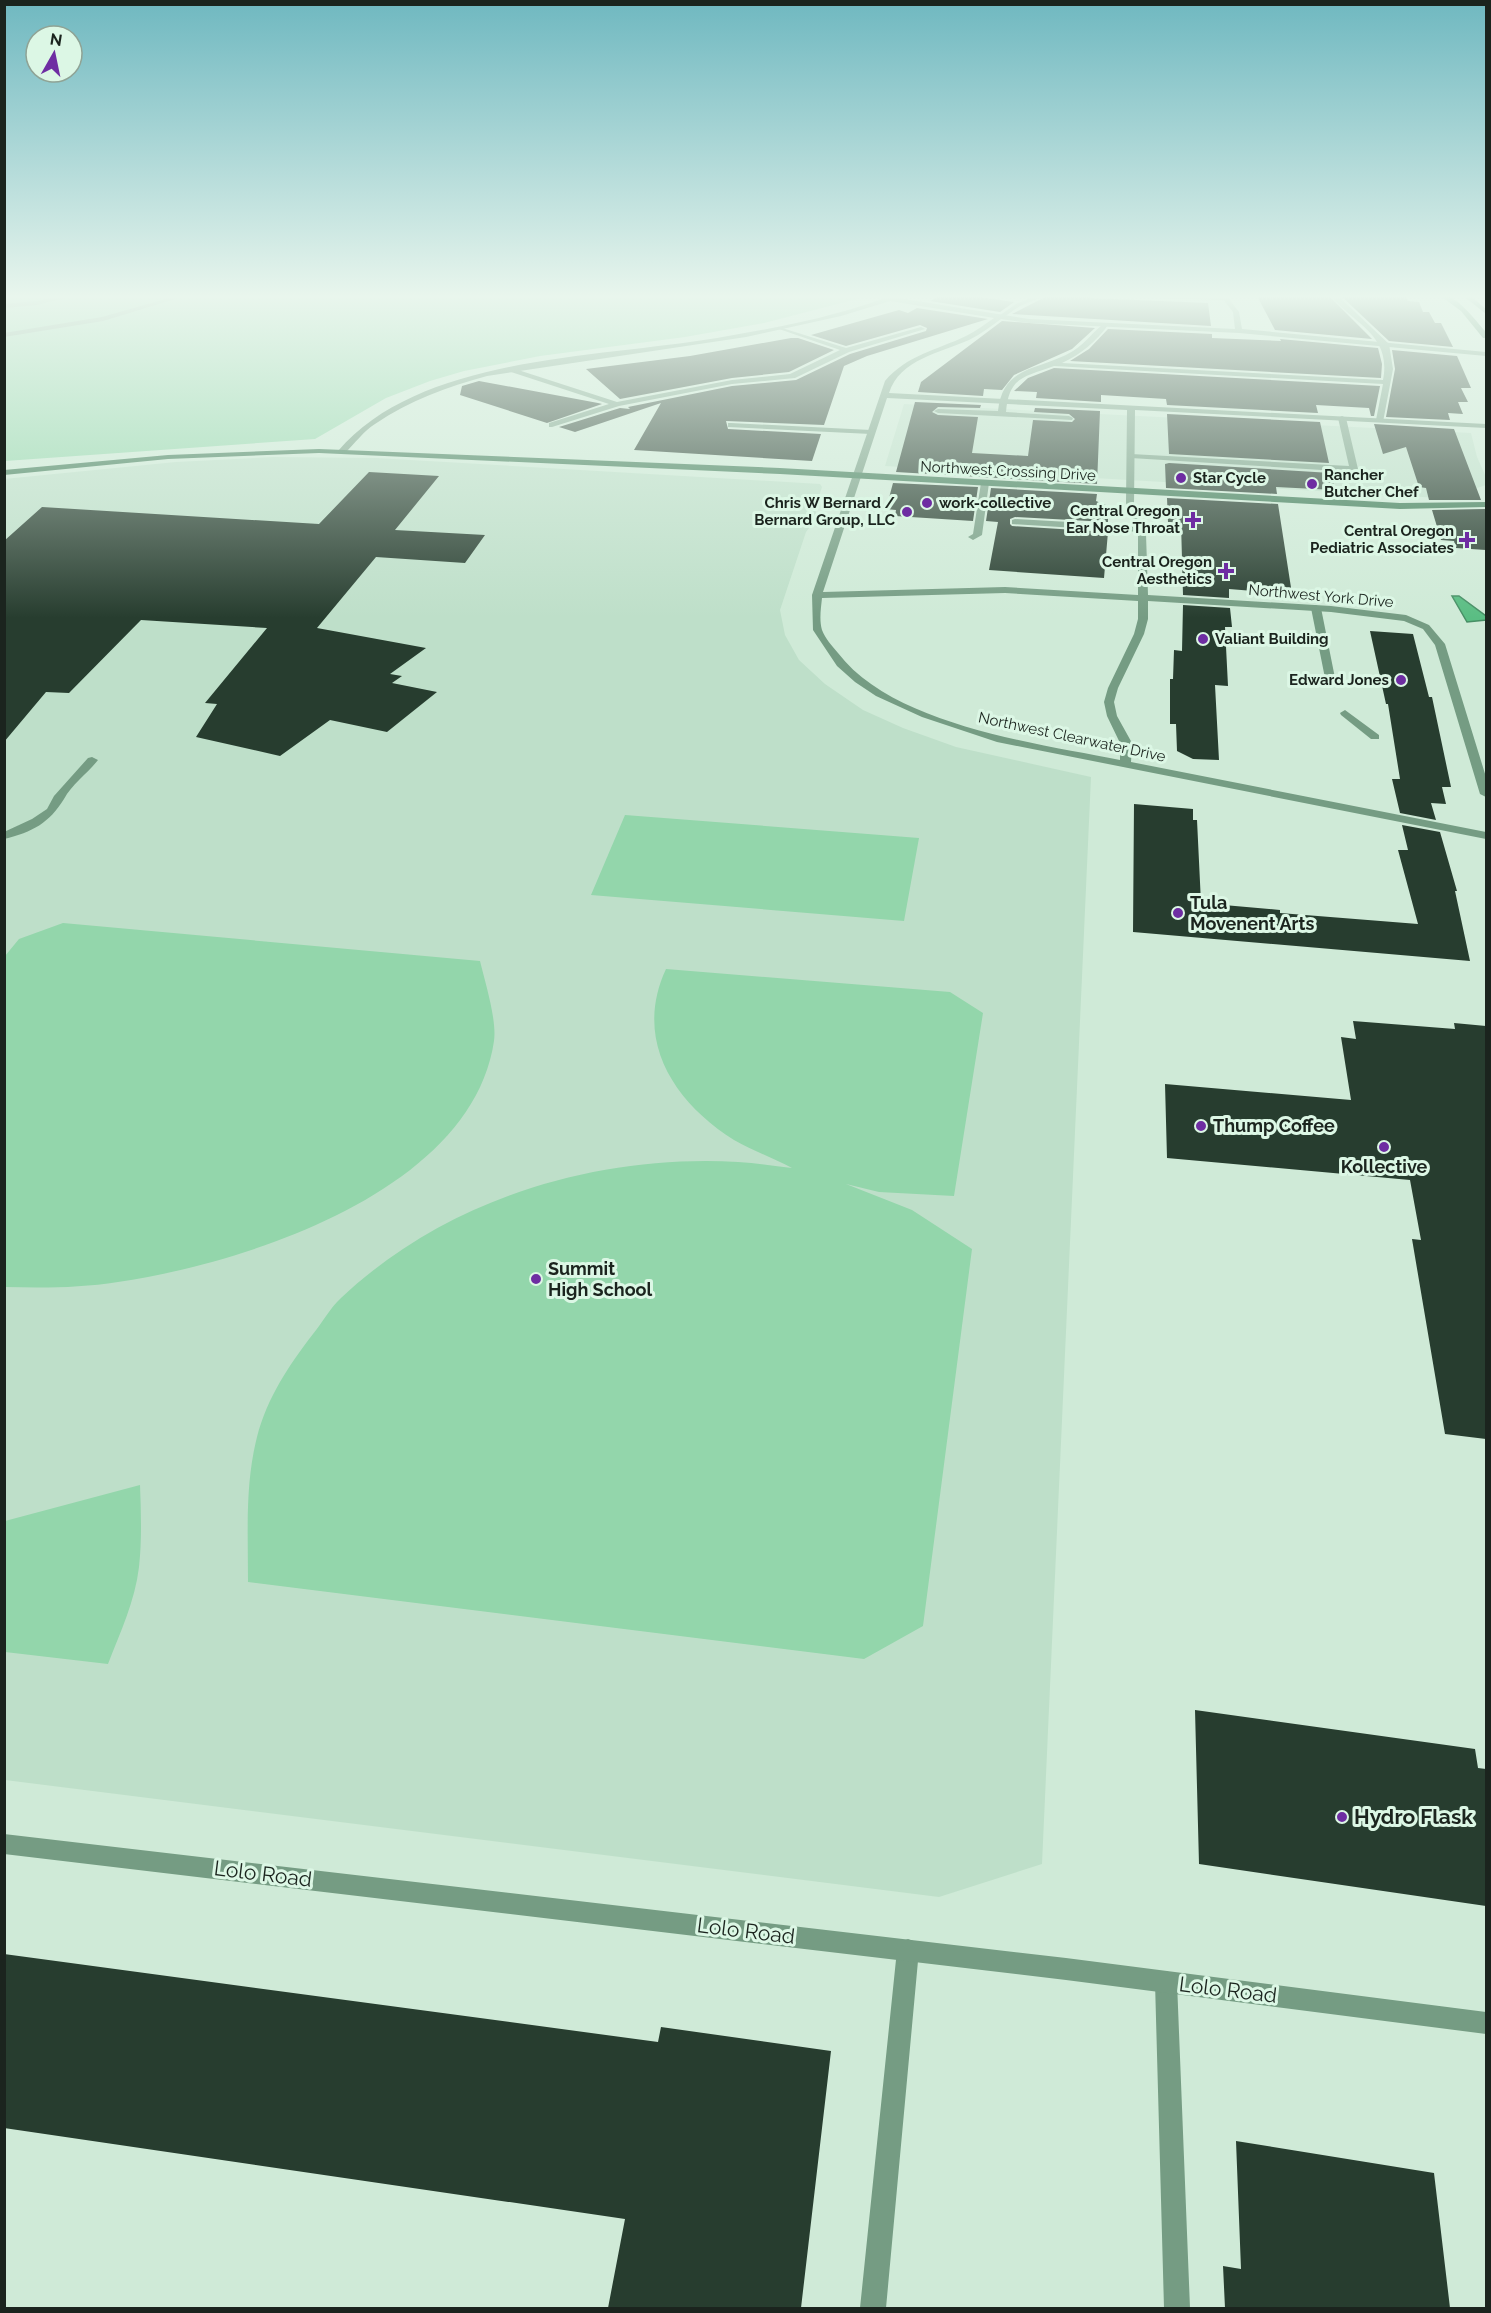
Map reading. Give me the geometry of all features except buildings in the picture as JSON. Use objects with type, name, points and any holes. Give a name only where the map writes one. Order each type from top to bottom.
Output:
[{"type":"street","points":[[342,451],[367,425],[408,402]]},
{"type":"street","points":[[610,402],[617,404]]},
{"type":"street","points":[[552,425],[628,402]]},
{"type":"street","name":"Northwest Clearwater Drive","points":[[881,402],[817,595],[817,630],[833,655],[856,678],[890,700],[934,718],[997,739],[1486,836]]},
{"type":"street","points":[[1002,414],[1004,402]]},
{"type":"street","points":[[1021,402],[1486,426]]},
{"type":"street","points":[[1380,420],[1383,402]]},
{"type":"street","points":[[1125,765],[1126,743],[1112,716],[1109,702],[1143,620],[1140,530],[1130,503],[1131,408]]},
{"type":"street","points":[[938,411],[1069,418]]},
{"type":"street","points":[[1131,456],[1354,469],[1342,418]]},
{"type":"street","points":[[731,424],[871,432]]},
{"type":"street","name":"Northwest Crossing Drive","points":[[4,473],[178,456],[275,451],[342,451],[1400,506],[1482,516]]},
{"type":"street","points":[[974,537],[977,535],[985,483]]},
{"type":"street","name":"Northwest Crossing Drive","points":[[1400,506],[1486,505]]},
{"type":"street","points":[[1015,522],[1140,530]]},
{"type":"street","name":"Northwest York Drive","points":[[817,595],[1005,590],[1316,608],[1406,618],[1426,627],[1435,635],[1440,644],[1486,794]]},
{"type":"street","points":[[1316,608],[1330,678]]},
{"type":"street","points":[[1345,713],[1375,737]]},
{"type":"street","points":[[4,836],[50,813],[57,806],[58,798],[92,760]]},
{"type":"street","name":"Lolo Road","points":[[4,1844],[908,1950],[1486,2023]]},
{"type":"street","points":[[873,2308],[908,1950]]},
{"type":"street","points":[[1166,1982],[1177,2308]]},
{"type":"shaded area","points":[[5,402],[379,402],[315,439],[5,461]]},
{"type":"shaded area","points":[[904,404],[1471,433],[1477,457],[1486,477],[1486,485],[1468,491],[1457,499],[885,466]]},
{"type":"shaded area","name":"Summit High School","points":[[273,457],[376,458],[820,484],[822,487],[815,508],[817,518],[806,532],[780,610],[785,635],[799,660],[825,684],[863,710],[903,728],[956,747],[1091,777],[1042,1864],[939,1897],[5,1780],[4,479],[176,462]]},
{"type":"shaded area","points":[[1452,596],[1459,596],[1486,616],[1486,620],[1467,622]]},
{"type":"shaded area","points":[[625,815],[919,838],[904,921],[591,895]]},
{"type":"shaded area","points":[[63,923],[480,961],[494,1023],[494,1041],[477,1094],[444,1139],[399,1178],[346,1211],[287,1237],[228,1257],[118,1282],[62,1287],[5,1287],[5,956],[19,939]]},
{"type":"shaded area","points":[[666,969],[950,992],[983,1013],[954,1196],[879,1192],[846,1184],[912,1210],[972,1249],[923,1626],[864,1659],[248,1582],[248,1509],[253,1455],[261,1423],[287,1370],[333,1306],[382,1263],[427,1234],[475,1209],[526,1190],[578,1175],[631,1166],[684,1161],[738,1162],[792,1168],[734,1140],[712,1125],[677,1088],[665,1067],[657,1044],[654,1020],[657,995]]},
{"type":"shaded area","points":[[140,1485],[141,1536],[137,1580],[127,1617],[108,1664],[5,1652],[5,1521]]},
{"type":"place","name":"Star Cycle","points":[[1181,478]]},
{"type":"place","name":"Rancher Butcher Chef","points":[[1312,484]]},
{"type":"place","name":"work-collective","points":[[927,503]]},
{"type":"place","name":"Chris W Bernard / Bernard Group, LLC","points":[[907,512]]},
{"type":"place","name":"Central Oregon Ear Nose Throat","points":[[1193,520]]},
{"type":"place","name":"Central Oregon Pediatric Associates","points":[[1467,540]]},
{"type":"place","name":"Central Oregon Aesthetics","points":[[1226,571]]},
{"type":"place","name":"Valiant Building","points":[[1203,639]]},
{"type":"place","name":"Edward Jones","points":[[1401,680]]},
{"type":"place","name":"Tula Movenent Arts","points":[[1178,913]]},
{"type":"place","name":"Thump Coffee","points":[[1201,1126]]},
{"type":"place","name":"Kollective","points":[[1384,1147]]},
{"type":"place","name":"Summit High School","points":[[536,1279]]},
{"type":"place","name":"Hydro Flask","points":[[1342,1817]]}]
